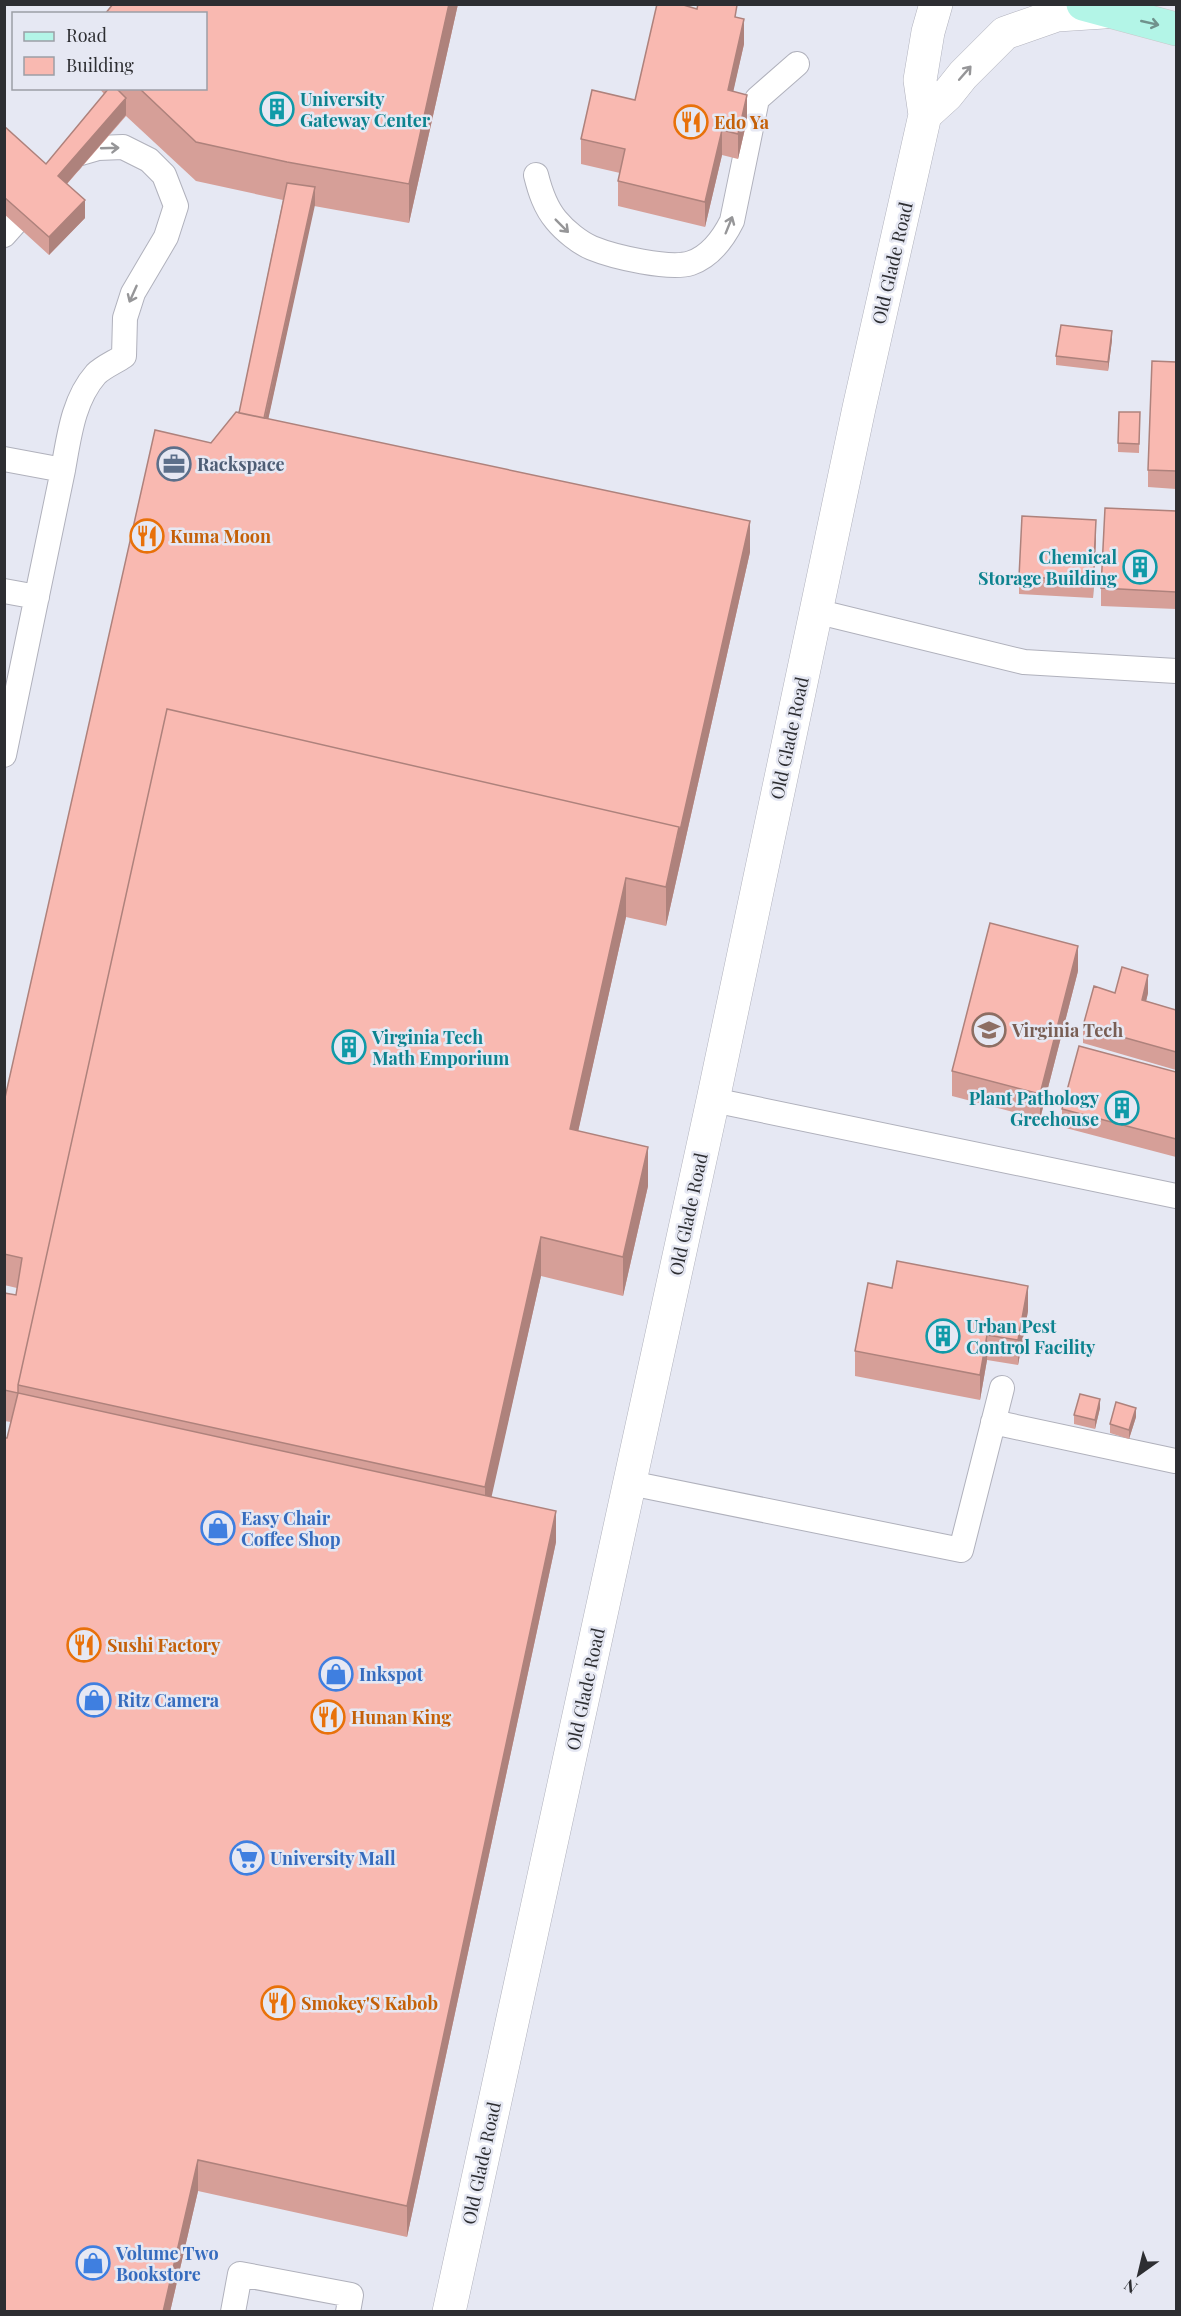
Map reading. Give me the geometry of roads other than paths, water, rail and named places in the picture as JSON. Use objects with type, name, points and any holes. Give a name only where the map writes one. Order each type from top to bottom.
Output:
[{"type":"main road","points":[[1093,8],[1176,29]]},
{"type":"street","name":"Old Glade Road","points":[[449,2312],[713,1100],[815,611],[925,115],[920,80],[928,32],[936,4]]},
{"type":"street","points":[[925,115],[1005,33],[1057,15],[1093,8]]},
{"type":"lane","points":[[536,174],[543,200],[556,220],[570,234],[591,248],[634,260],[675,267],[693,263],[710,252],[723,238],[732,221],[757,99],[797,64]]},
{"type":"lane","points":[[4,235],[74,155],[98,148],[123,147],[149,160],[164,175],[176,206],[166,237],[133,293],[125,318],[124,357],[97,373],[78,401],[37,597],[15,655],[4,755]]},
{"type":"lane","points":[[4,459],[63,470]]},
{"type":"lane","points":[[4,591],[37,597]]},
{"type":"lane","points":[[815,611],[1024,662],[1176,671]]},
{"type":"lane","points":[[713,1100],[1176,1196]]},
{"type":"lane","points":[[630,1483],[961,1550],[1002,1388]]},
{"type":"lane","points":[[993,1422],[1175,1461]]},
{"type":"lane","points":[[233,2312],[240,2274],[351,2295],[348,2312]]},
{"type":"place","name":"University Gateway Center","points":[[277,109]]},
{"type":"place","name":"Edo Ya","points":[[691,122]]},
{"type":"place","name":"Rackspace","points":[[174,464]]},
{"type":"place","name":"Kuma Moon","points":[[147,536]]},
{"type":"place","name":"Chemical Storage Building","points":[[1140,567]]},
{"type":"place","name":"Virginia Tech","points":[[989,1030]]},
{"type":"place","name":"Virginia Tech Math Emporium","points":[[349,1047]]},
{"type":"place","name":"Plant Pathology Greehouse","points":[[1122,1108]]},
{"type":"place","name":"Urban Pest Control Facility","points":[[943,1336]]},
{"type":"place","name":"Easy Chair Coffee Shop","points":[[218,1528]]},
{"type":"place","name":"Sushi Factory","points":[[84,1645]]},
{"type":"place","name":"Inkspot","points":[[336,1674]]},
{"type":"place","name":"Ritz Camera","points":[[94,1700]]},
{"type":"place","name":"Hunan King","points":[[328,1717]]},
{"type":"place","name":"University Mall","points":[[247,1858]]},
{"type":"place","name":"Smokey'S Kabob","points":[[278,2003]]},
{"type":"place","name":"Volume Two Bookstore","points":[[93,2263]]}]
